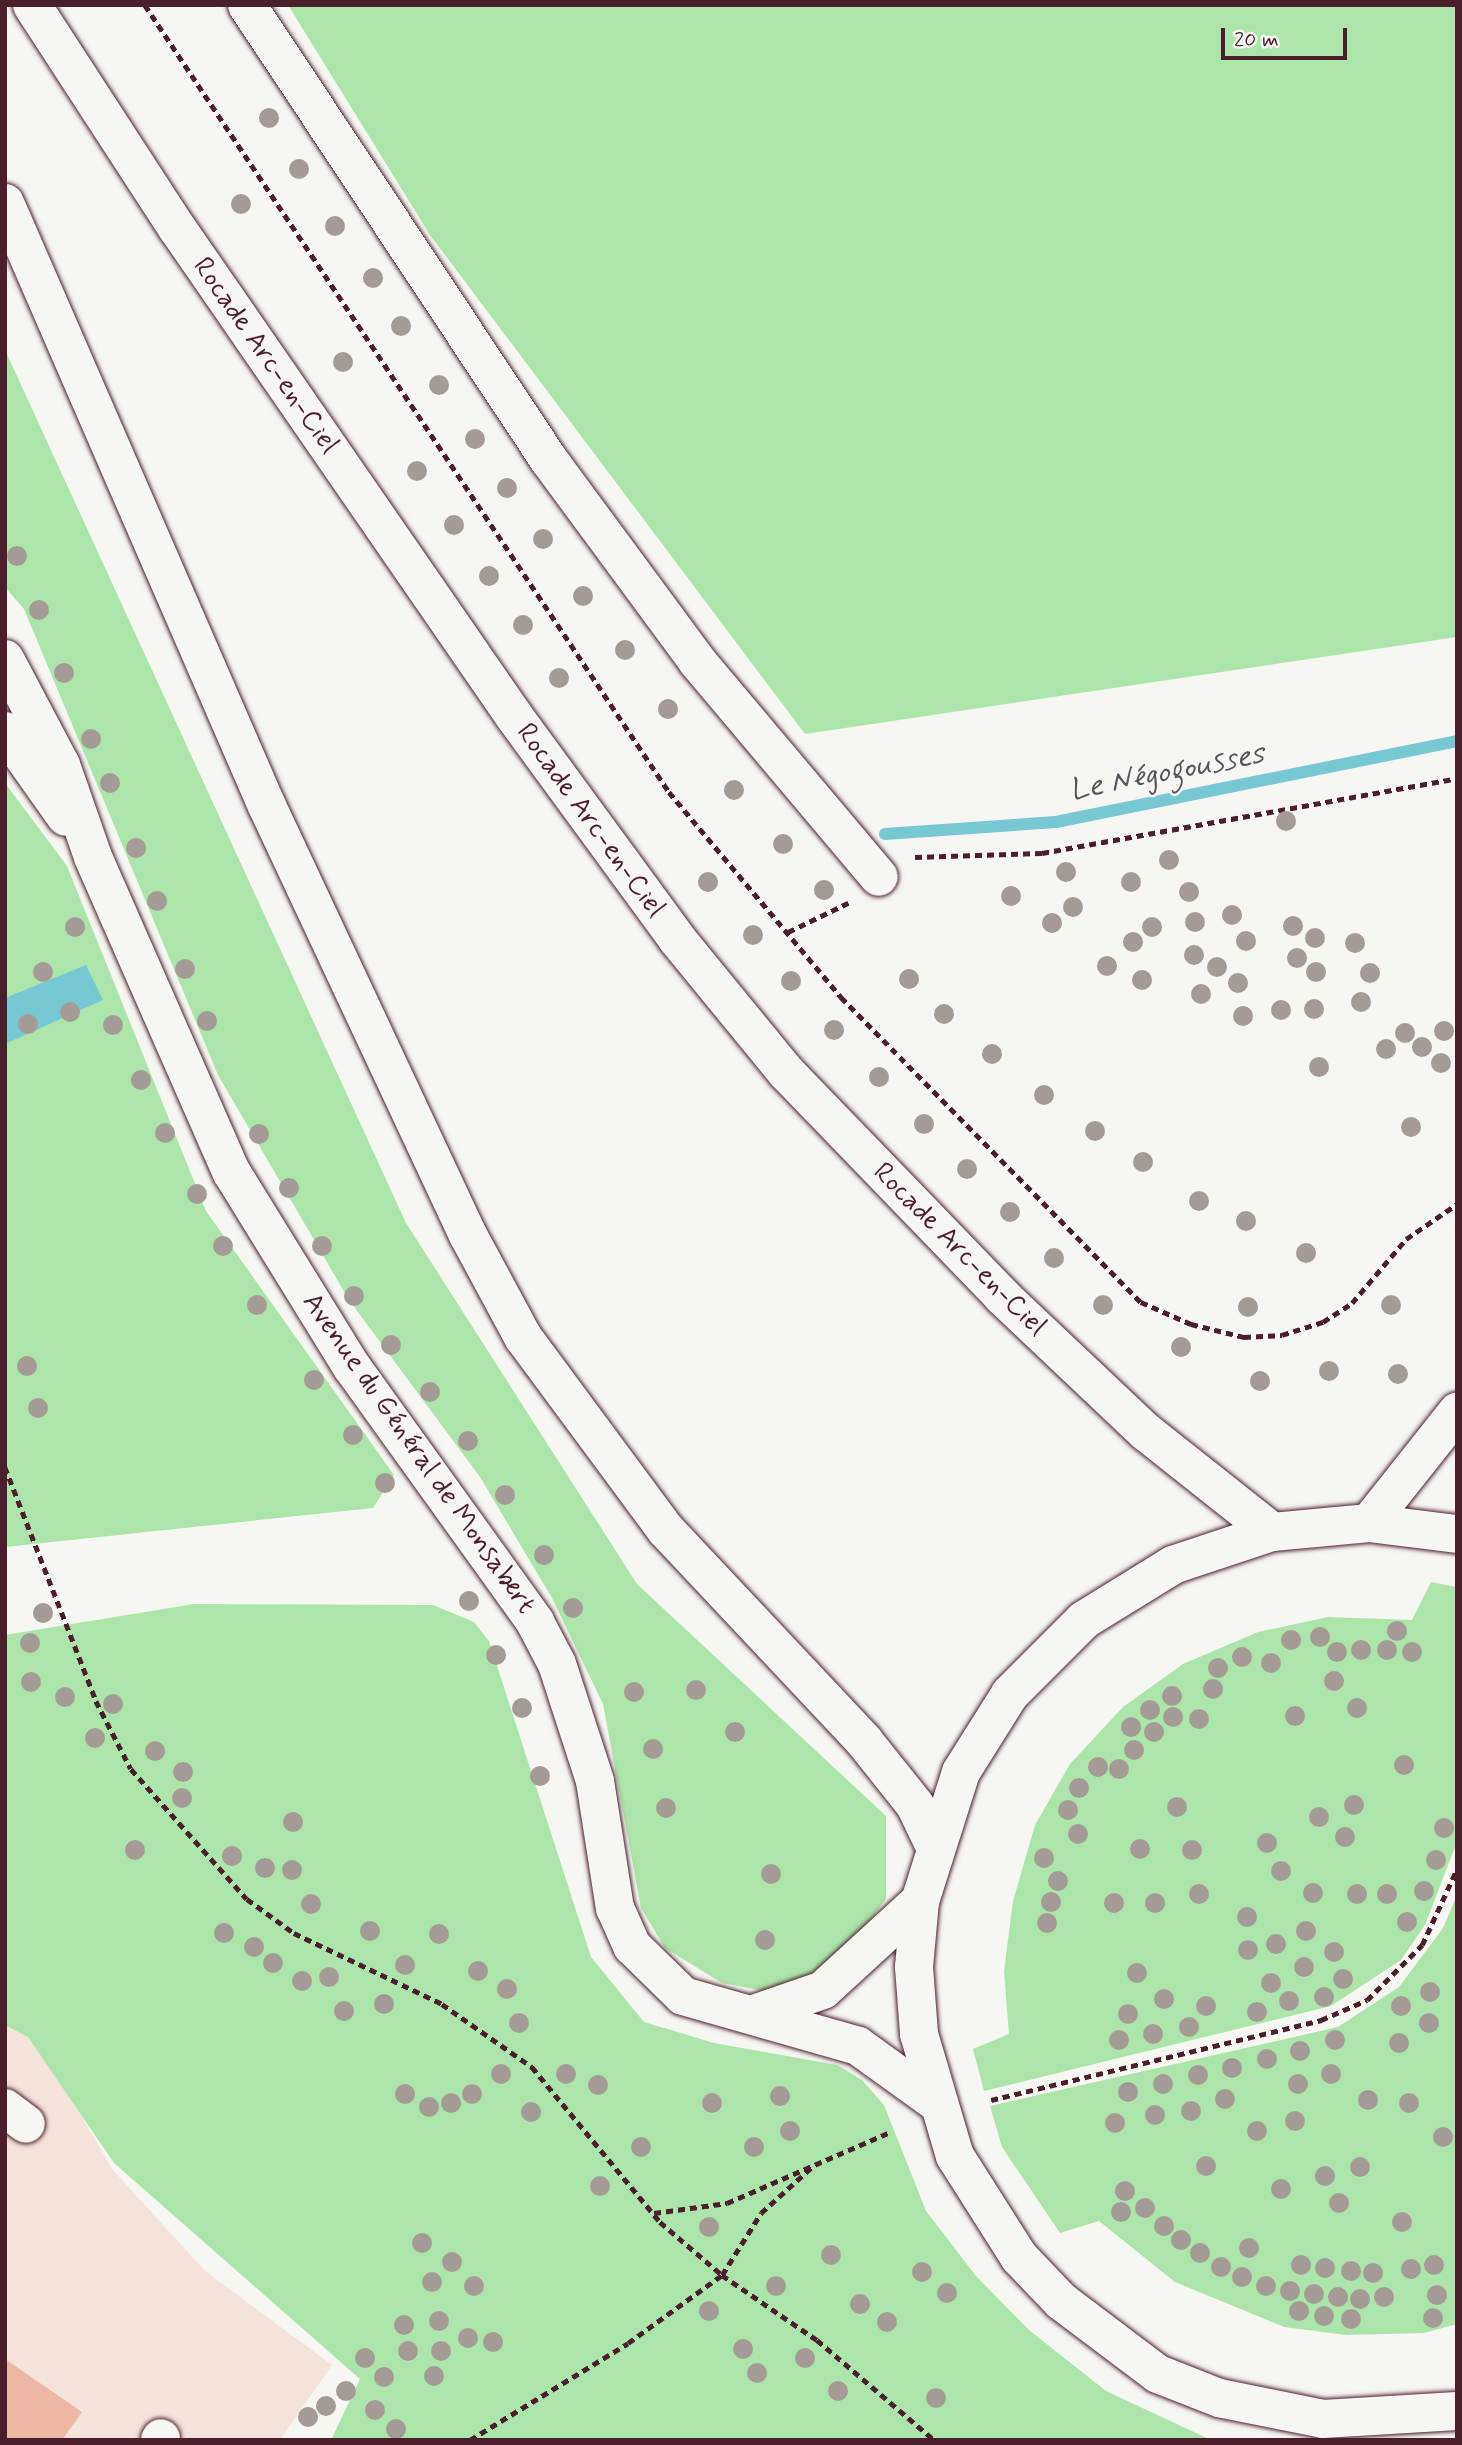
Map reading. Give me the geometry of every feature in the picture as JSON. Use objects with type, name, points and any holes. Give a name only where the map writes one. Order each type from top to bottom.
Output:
[{"type":"main road","name":"Rocade Arc-en-Ciel","points":[[32,5],[177,228],[514,716],[685,950],[786,1072],[1002,1296],[1146,1432],[1272,1532]]},
{"type":"main road","points":[[247,5],[549,460],[696,661],[878,877]]},
{"type":"main road","points":[[5,203],[267,806],[468,1235],[523,1337],[666,1530],[864,1741],[915,1805],[935,1847]]},
{"type":"main road","name":"Avenue du Général de Monsabert","points":[[5,659],[61,765],[93,857],[232,1173],[352,1367],[535,1622],[557,1664],[595,1781],[615,1908],[632,1946],[683,1996],[858,2046],[933,2100]]},
{"type":"main road","name":"Avenue du Général de Monsabert","points":[[5,731],[93,857]]},
{"type":"main road","points":[[1370,1523],[1457,1412]]},
{"type":"main road","points":[[1457,1534],[1370,1523],[1272,1532],[1221,1546],[1150,1578],[1045,1654],[981,1737],[961,1772],[920,1901],[915,1980],[933,2100],[954,2156],[1019,2258],[1061,2301],[1158,2374],[1219,2398],[1323,2420],[1457,2411]]},
{"type":"main road","points":[[746,2016],[824,1990],[920,1901]]},
{"type":"path","points":[[145,5],[668,792],[841,997],[1047,1212],[1141,1302],[1191,1324],[1244,1337],[1282,1335],[1323,1322],[1352,1303],[1406,1239],[1457,1204]]},
{"type":"path","points":[[788,932],[856,899],[878,877],[918,856],[1042,853],[1457,778]]},
{"type":"path","points":[[5,1466],[96,1701],[131,1769],[166,1814],[247,1899],[294,1933],[442,2004],[532,2067],[653,2213],[722,2275],[817,2340],[933,2440]]},
{"type":"path","points":[[991,2100],[1321,2021],[1367,2000],[1422,1945],[1457,1869]]},
{"type":"path","points":[[653,2213],[727,2203],[888,2133]]},
{"type":"path","points":[[470,2440],[628,2343],[722,2275],[761,2213],[813,2166]]},
{"type":"shaded area","points":[[5,1925],[44,2051],[112,2169],[205,2271],[332,2365],[280,2440],[5,2440]]},
{"type":"green space","points":[[288,5],[1457,5],[1457,637],[805,734],[430,235]]},
{"type":"green space","points":[[5,350],[406,1223],[637,1584],[886,1816],[886,1899],[830,1974],[771,1992],[722,1983],[665,1948],[641,1908],[603,1704],[552,1598],[480,1477],[349,1300],[218,1075],[24,609],[5,587]]},
{"type":"green space","points":[[5,783],[67,866],[206,1211],[394,1475],[373,1508],[5,1547]]},
{"type":"green space","points":[[1431,1582],[1457,1587],[1457,1842],[1425,1925],[1401,1960],[1331,2006],[984,2091],[973,2049],[1009,2034],[1004,1971],[1013,1901],[1035,1825],[1070,1764],[1123,1707],[1183,1664],[1258,1632],[1328,1617],[1412,1620]]},
{"type":"green space","points":[[194,1604],[433,1605],[474,1622],[489,1641],[591,1957],[644,2022],[714,2043],[837,2065],[862,2080],[884,2105],[926,2211],[976,2276],[1029,2330],[1106,2391],[1211,2440],[331,2440],[360,2379],[114,2163],[28,2037],[5,2025],[5,1635]]},
{"type":"green space","points":[[1457,1895],[1457,2324],[1424,2333],[1346,2335],[1284,2327],[1175,2282],[1099,2221],[1060,2233],[1002,2147],[990,2106],[1338,2027],[1399,1987],[1443,1928]]},
{"type":"water","points":[[86,965],[103,1000],[5,1044],[5,998]]},
{"type":"building","points":[[5,2359],[82,2412],[62,2440],[5,2440]]},
{"type":"waterway","name":"Le Négogousses","points":[[885,834],[1056,822],[1457,741]]}]
